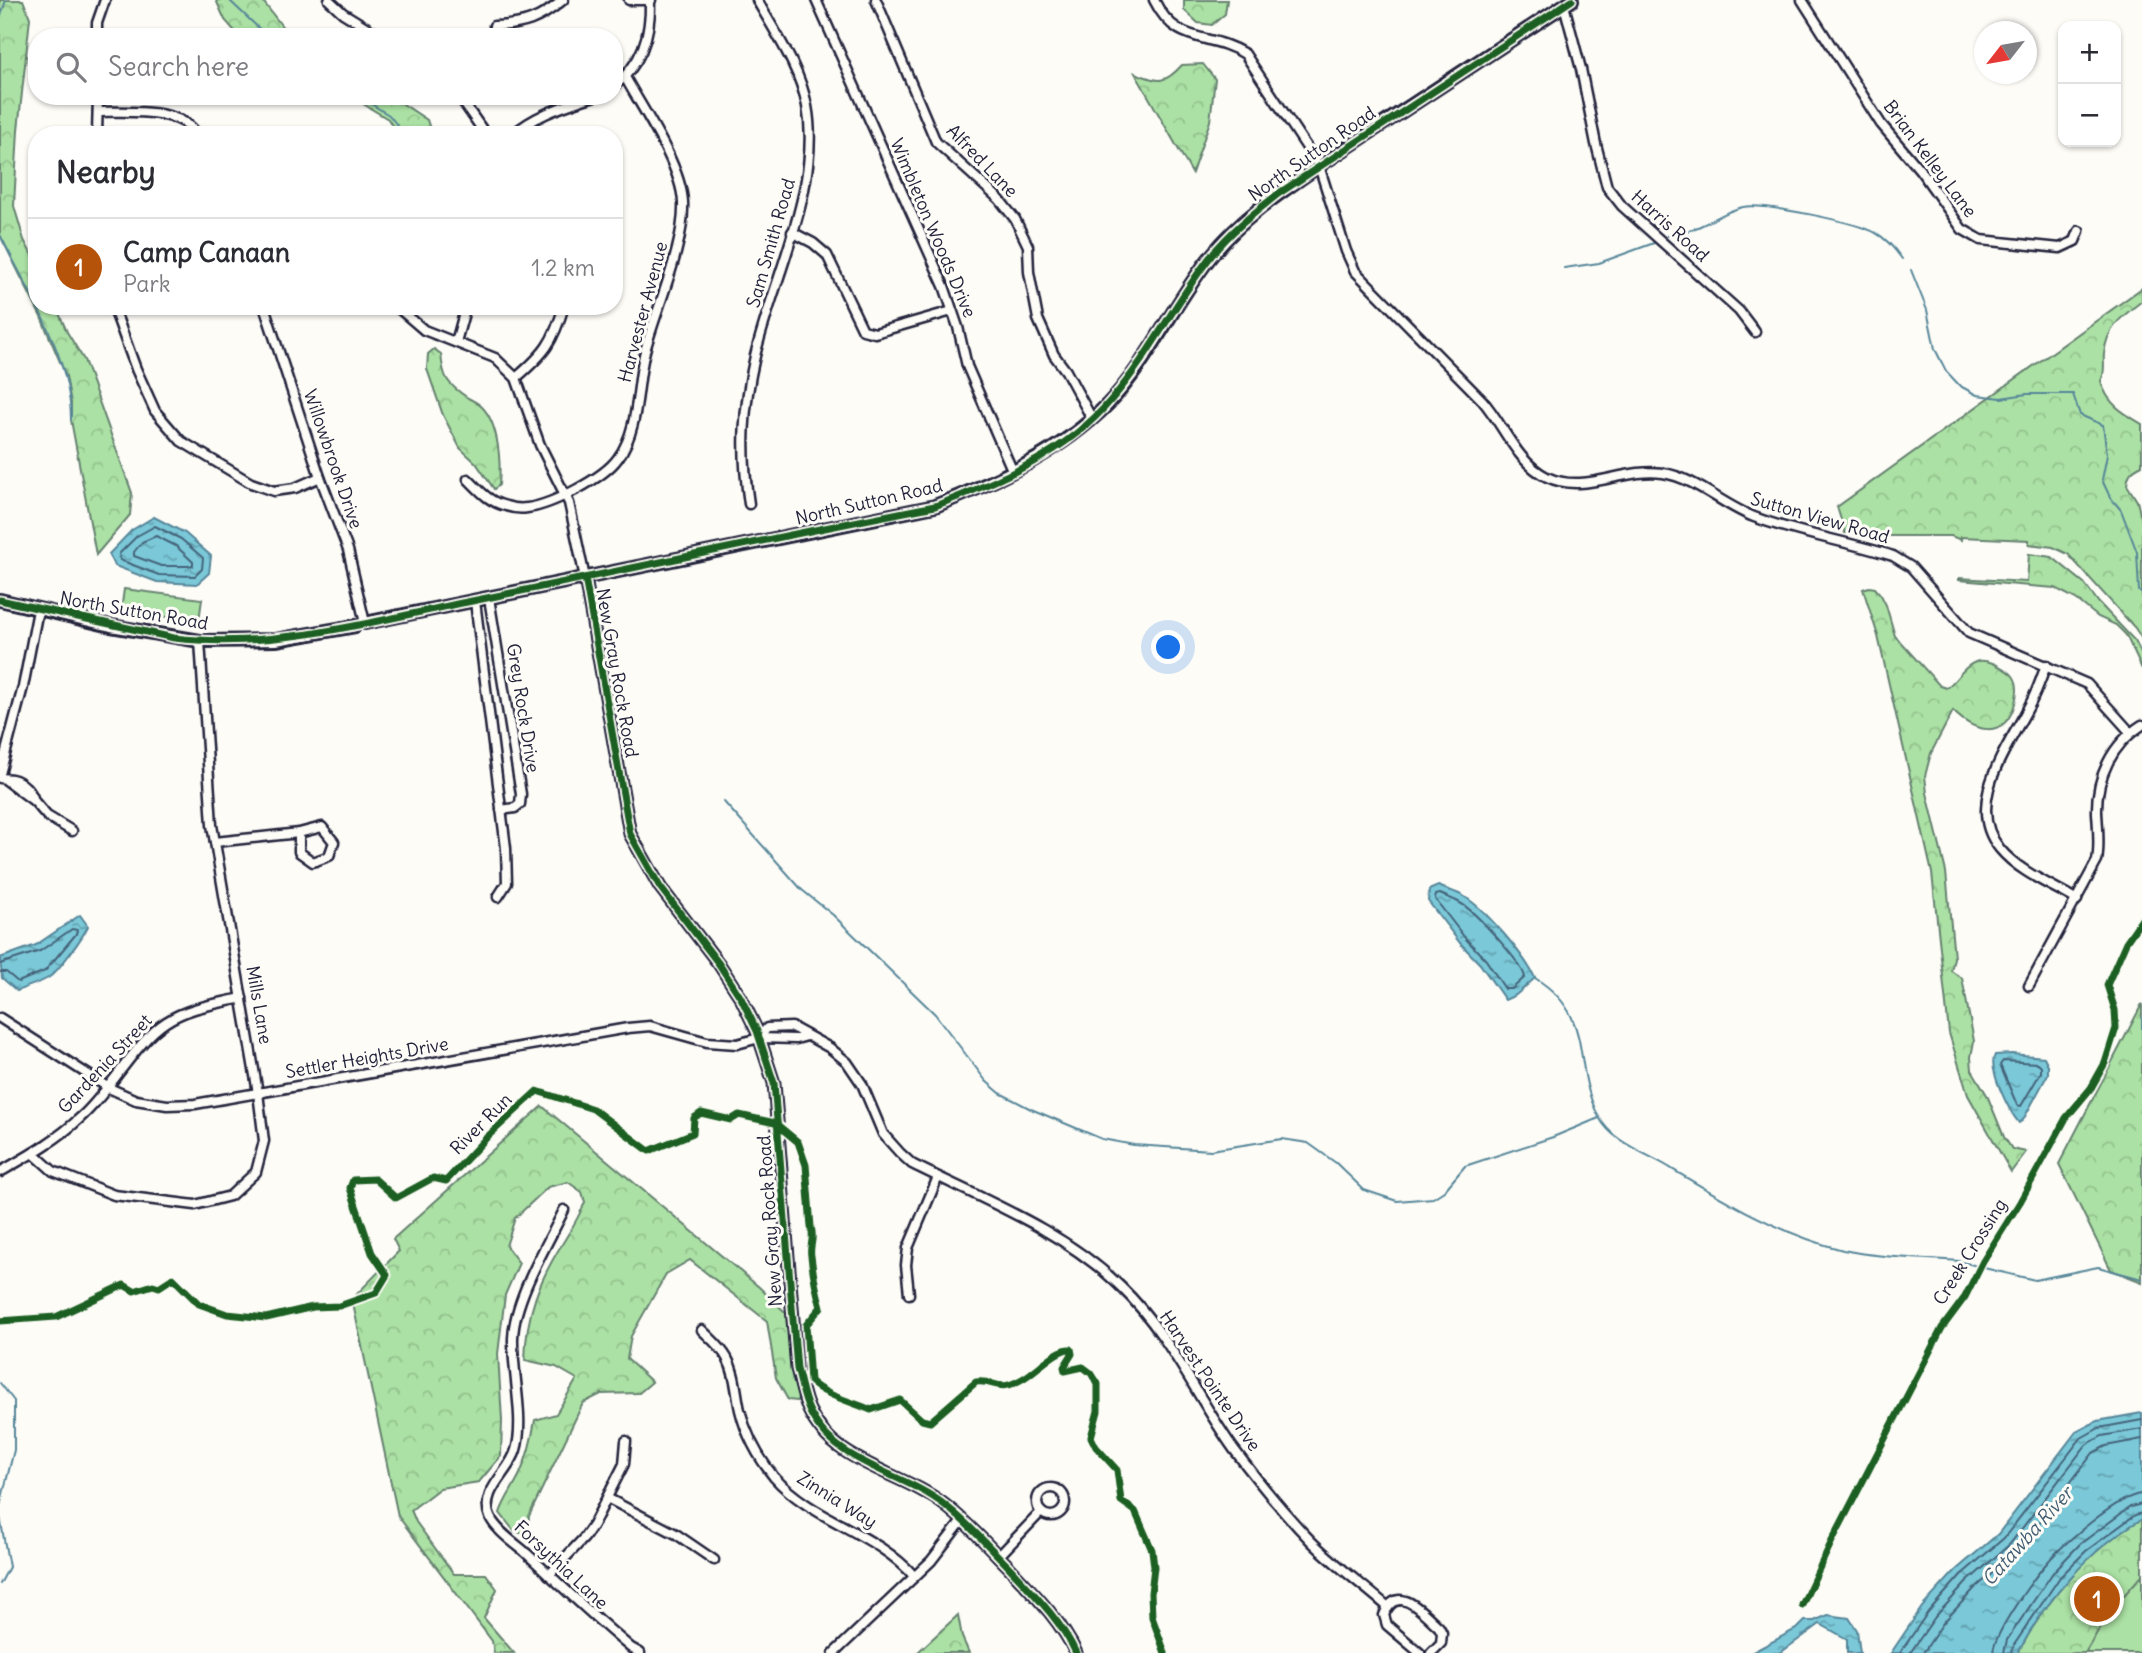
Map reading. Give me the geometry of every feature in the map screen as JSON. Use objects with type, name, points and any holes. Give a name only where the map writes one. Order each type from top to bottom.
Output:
[{"type":"main road","name":"North Sutton Road","points":[[0,600],[161,636],[200,641],[276,640],[934,506],[993,483],[1013,472],[1053,449],[1092,419],[1144,358],[1212,255],[1237,227],[1319,166],[1568,2]]},
{"type":"street","points":[[97,28],[104,0]]},
{"type":"street","points":[[329,0],[343,13],[367,28]]},
{"type":"street","points":[[494,26],[521,25],[550,11],[563,0]]},
{"type":"street","points":[[625,77],[639,60],[649,29],[650,0],[629,0]]},
{"type":"street","name":"Sam Smith Road","points":[[748,504],[742,439],[745,405],[755,354],[808,169],[809,131],[807,106],[790,58],[757,0]]},
{"type":"street","name":"Wimbleton Woods Drive","points":[[816,0],[944,286],[967,366],[1013,472]]},
{"type":"street","name":"Alfred Lane","points":[[876,0],[936,142],[999,199],[1015,219],[1028,246],[1038,318],[1054,355],[1066,371],[1092,419]]},
{"type":"street","name":"Sutton View Road","points":[[1154,0],[1162,16],[1172,27],[1187,35],[1230,45],[1245,54],[1319,166],[1355,271],[1487,406],[1517,451],[1538,472],[1558,481],[1576,484],[1644,473],[1673,475],[1753,517],[1893,556],[1918,574],[1969,633],[2087,684],[2131,733]]},
{"type":"street","name":"Brian Kelley Lane","points":[[1802,0],[1881,124],[1920,170],[1962,229],[1982,240],[2060,248],[2075,241],[2079,231]]},
{"type":"street","name":"Harris Road","points":[[1568,2],[1596,144],[1608,187],[1622,205],[1739,312],[1755,332]]},
{"type":"street","name":"Harvester Avenue","points":[[468,479],[488,499],[524,509],[538,506],[588,484],[605,473],[629,439],[645,352],[678,241],[683,199],[672,163],[625,77]]},
{"type":"street","points":[[97,126],[98,105]]},
{"type":"street","points":[[465,105],[480,126]]},
{"type":"street","points":[[522,126],[545,113],[568,105]]},
{"type":"street","points":[[98,112],[163,113],[188,126]]},
{"type":"street","points":[[792,232],[813,243],[827,255],[863,330],[875,332],[952,311]]},
{"type":"street","points":[[116,315],[155,411],[181,441],[251,483],[274,491],[295,488],[320,477]]},
{"type":"street","name":"Willowbrook Drive","points":[[267,315],[320,477],[348,550],[360,625]]},
{"type":"street","points":[[406,315],[424,330],[495,358],[516,378],[540,445],[565,494],[585,578]]},
{"type":"street","points":[[456,342],[464,315]]},
{"type":"street","points":[[516,378],[548,348],[561,315]]},
{"type":"street","name":"New Gray Rock Road","points":[[585,578],[630,834],[660,887],[719,964],[741,998],[759,1038],[774,1083],[797,1368],[808,1409],[822,1433],[842,1450],[918,1487],[962,1521],[1053,1616],[1076,1653]]},
{"type":"street","name":"Grey Rock Drive","points":[[489,598],[521,794],[520,804],[501,810]]},
{"type":"street","name":"Grey Rock Drive","points":[[475,601],[508,883],[498,897]]},
{"type":"street","points":[[38,610],[2,777],[24,789],[47,816],[72,831]]},
{"type":"street","name":"Mills Lane","points":[[33,1153],[53,1171],[114,1195],[195,1205],[230,1196],[256,1172],[264,1142],[215,842],[200,641]]},
{"type":"street","points":[[2046,665],[2029,707],[1999,762],[1987,795],[1986,816],[1992,837],[2007,857],[2077,900]]},
{"type":"street","points":[[2029,986],[2094,869],[2099,853],[2097,802],[2100,781],[2111,755],[2142,725]]},
{"type":"street","points":[[215,842],[299,833],[322,827],[334,842],[330,856],[313,862],[299,852],[299,833]]},
{"type":"street","name":"Gardenia Street","points":[[0,1172],[33,1153],[80,1119],[164,1023],[192,1009],[242,998]]},
{"type":"street","name":"Settler Heights Drive","points":[[0,1018],[109,1088],[136,1100],[167,1105],[195,1104],[628,1028],[650,1026],[707,1042],[737,1044],[759,1038],[796,1040],[807,1036]]},
{"type":"street","name":"Harvest Pointe Drive","points":[[807,1036],[830,1048],[847,1062],[862,1084],[883,1134],[912,1164],[1060,1238],[1121,1287],[1151,1320],[1232,1446],[1271,1496],[1312,1542],[1388,1607],[1384,1615],[1387,1625],[1420,1653]]},
{"type":"street","points":[[909,1294],[906,1265],[908,1248],[938,1177]]},
{"type":"street","name":"Forsythia Lane","points":[[564,1210],[521,1300],[515,1320],[513,1337],[519,1432],[517,1448],[512,1463],[490,1492],[490,1516],[499,1529],[602,1624],[640,1653]]},
{"type":"street","name":"Zinnia Way","points":[[702,1330],[720,1347],[728,1360],[746,1429],[761,1459],[775,1478],[804,1502],[873,1541],[898,1559],[914,1576]]},
{"type":"street","points":[[549,1575],[584,1538],[607,1499],[624,1464],[625,1441]]},
{"type":"street","points":[[607,1499],[676,1534],[714,1560]]},
{"type":"street","points":[[998,1557],[1041,1511]]},
{"type":"street","points":[[834,1653],[930,1561],[962,1521]]},
{"type":"street","points":[[1388,1607],[1398,1600],[1407,1600],[1439,1627],[1442,1633],[1441,1643],[1431,1653]]},
{"type":"green space","points":[[0,0],[23,0],[30,18],[18,130],[14,206],[28,248],[28,291],[0,235]]},
{"type":"green space","points":[[216,0],[262,0],[283,28],[232,28],[225,20]]},
{"type":"green space","points":[[1184,0],[1227,0],[1225,14],[1212,25],[1198,23],[1184,10]]},
{"type":"green space","points":[[1203,64],[1215,79],[1210,121],[1192,173],[1135,73],[1161,80],[1182,65]]},
{"type":"green space","points":[[365,105],[404,105],[427,120],[429,126],[392,126],[388,119]]},
{"type":"green space","points":[[2142,288],[2142,301],[2122,317],[2108,336],[2101,381],[2112,402],[2122,412],[2142,424],[2142,465],[2131,472],[2127,485],[2137,501],[2142,521],[2142,639],[2068,554],[2053,547],[2029,544],[2029,540],[1961,537],[1961,540],[1951,536],[1872,536],[1865,533],[1845,533],[1837,507]]},
{"type":"green space","points":[[40,315],[60,315],[84,360],[132,493],[130,515],[96,555],[71,420],[66,376]]},
{"type":"green space","points":[[434,349],[441,354],[445,375],[451,384],[482,407],[492,423],[500,466],[499,485],[494,489],[476,463],[460,448],[443,415],[427,369],[428,354]]},
{"type":"green space","points":[[2029,554],[2052,557],[2084,583],[2135,641],[2142,655],[2142,669],[2126,635],[2116,625],[2098,617],[2076,599],[2055,588],[1959,580],[2027,582]]},
{"type":"green space","points":[[1875,588],[1881,595],[1895,636],[1940,686],[1946,688],[1965,669],[1981,661],[2005,669],[2016,682],[2015,703],[2010,715],[1997,728],[1979,728],[1953,711],[1931,753],[1925,776],[1946,872],[1954,958],[1951,971],[1962,978],[1974,1041],[1972,1070],[1987,1095],[2004,1137],[2012,1149],[2026,1152],[2011,1172],[1968,1095],[1949,1033],[1932,873],[1878,636],[1863,589]]},
{"type":"green space","points":[[124,589],[202,599],[199,621],[121,611]]},
{"type":"green space","points":[[2142,1004],[2142,1282],[2111,1270],[2059,1164]]},
{"type":"green space","points":[[542,1106],[759,1287],[786,1313],[791,1364],[800,1394],[797,1401],[788,1400],[776,1378],[767,1321],[690,1260],[666,1274],[631,1336],[627,1359],[652,1382],[639,1393],[601,1394],[583,1403],[529,1516],[527,1535],[514,1531],[500,1513],[523,1467],[535,1420],[556,1414],[577,1379],[556,1367],[525,1360],[531,1312],[541,1284],[585,1202],[582,1192],[568,1182],[548,1187],[515,1218],[506,1246],[519,1263],[505,1295],[498,1354],[501,1456],[479,1482],[440,1488],[411,1510],[416,1522],[454,1574],[486,1574],[497,1589],[484,1618],[514,1653],[494,1653],[492,1641],[398,1516],[352,1299],[399,1251],[393,1239]]},
{"type":"green space","points":[[2142,1519],[2142,1653],[2018,1653],[2110,1543]]},
{"type":"green space","points":[[2142,1519],[2142,1575],[2110,1611],[2085,1653],[2018,1653],[2042,1614],[2071,1577],[2104,1545]]},
{"type":"green space","points":[[958,1615],[962,1637],[969,1653],[917,1653]]},
{"type":"water","points":[[154,517],[185,533],[211,556],[209,573],[197,584],[157,582],[115,566],[109,554],[132,530]]},
{"type":"water","points":[[1438,886],[1462,895],[1473,903],[1523,958],[1535,978],[1516,995],[1505,1000],[1480,964],[1428,901],[1429,890]]},
{"type":"water","points":[[80,915],[88,926],[70,954],[52,974],[17,991],[2,978],[0,958],[36,945]]},
{"type":"water","points":[[1995,1055],[2044,1057],[2048,1065],[2048,1074],[2019,1123],[1996,1079],[1993,1061]]},
{"type":"water","name":"Catawba River","points":[[2142,1413],[2142,1519],[2104,1545],[2071,1577],[2042,1614],[2018,1653],[1891,1653],[1922,1607],[1956,1570],[1998,1534],[2076,1432],[2097,1421]]},
{"type":"water","points":[[1828,1615],[1849,1618],[1857,1630],[1860,1653],[1847,1653],[1847,1639],[1820,1624],[1780,1653],[1751,1653],[1798,1628],[1805,1621],[1814,1621]]},
{"type":"waterway","points":[[0,18],[6,0]]},
{"type":"waterway","points":[[229,0],[259,28]]},
{"type":"waterway","points":[[373,105],[389,115],[398,126]]},
{"type":"waterway","points":[[1667,236],[1704,225],[1737,208],[1770,208],[1810,214],[1876,233],[1884,238],[1902,259]]},
{"type":"waterway","points":[[0,235],[28,288]]},
{"type":"waterway","points":[[1564,268],[1599,263],[1654,243]]},
{"type":"waterway","points":[[1911,270],[1927,310],[1935,349],[1946,371],[1960,386],[1977,395],[2001,398],[2027,394],[2073,394],[2080,415],[2103,425],[2107,455],[2102,480],[2110,497],[2121,510],[2137,552],[2139,591],[2142,594]]},
{"type":"waterway","points":[[42,315],[64,372],[71,420]]},
{"type":"waterway","points":[[724,802],[802,890],[833,915],[935,1014],[986,1081],[1000,1093],[1031,1109],[1102,1139],[1134,1145],[1211,1150],[1282,1139],[1308,1143],[1336,1163],[1364,1190],[1397,1201],[1433,1198],[1444,1191],[1465,1166],[1553,1137],[1599,1118]]},
{"type":"waterway","points":[[1535,978],[1554,993],[1567,1009],[1575,1025],[1585,1078],[1599,1117],[1612,1133],[1629,1146],[1752,1214],[1819,1243],[1857,1253],[1959,1261],[1977,1266]]},
{"type":"waterway","points":[[2142,1018],[2142,1037]]},
{"type":"waterway","points":[[1984,1268],[2035,1280],[2098,1267],[2142,1279]]},
{"type":"waterway","points":[[0,1383],[14,1401],[14,1450],[0,1506]]},
{"type":"waterway","points":[[0,1517],[9,1567],[0,1584]]},
{"type":"cycle path","points":[[0,600],[174,638],[212,641],[287,637],[361,625],[935,506],[1030,464],[1074,436],[1125,383],[1198,274],[1218,247],[1243,223],[1278,194],[1572,0]]},
{"type":"cycle path","points":[[585,578],[630,834],[660,887],[719,964],[741,998],[757,1031],[774,1083],[797,1369],[809,1410],[820,1428],[835,1443],[870,1466],[929,1494],[962,1520],[1045,1606],[1076,1653]]},
{"type":"cycle path","name":"Creek Crossing","points":[[1802,1605],[1942,1328],[1965,1297],[2066,1118],[2091,1088],[2105,1063],[2116,1028],[2115,1010],[2107,985],[2126,942],[2142,919]]},
{"type":"cycle path","name":"River Run","points":[[0,1321],[56,1317],[124,1285],[134,1291],[153,1285],[159,1287],[173,1278],[199,1304],[227,1314],[266,1318],[313,1307],[339,1306],[376,1293],[387,1275],[372,1253],[350,1188],[353,1180],[375,1179],[396,1198],[433,1178],[446,1181],[487,1137],[537,1091],[593,1109],[649,1151],[693,1133],[694,1118],[701,1113],[731,1120],[739,1115],[775,1123],[798,1142],[806,1165],[811,1252],[821,1307],[806,1325],[810,1381],[830,1394],[871,1410],[900,1400],[922,1420],[930,1422],[976,1382],[1003,1386],[1015,1383],[1060,1352],[1071,1349],[1072,1354],[1064,1367],[1065,1371],[1083,1367],[1098,1384],[1098,1411],[1091,1437],[1096,1447],[1117,1470],[1121,1501],[1135,1511],[1152,1550],[1152,1617],[1165,1653]]},
{"type":"place","name":"Camp Canaan","points":[[2097,1599]]}]
